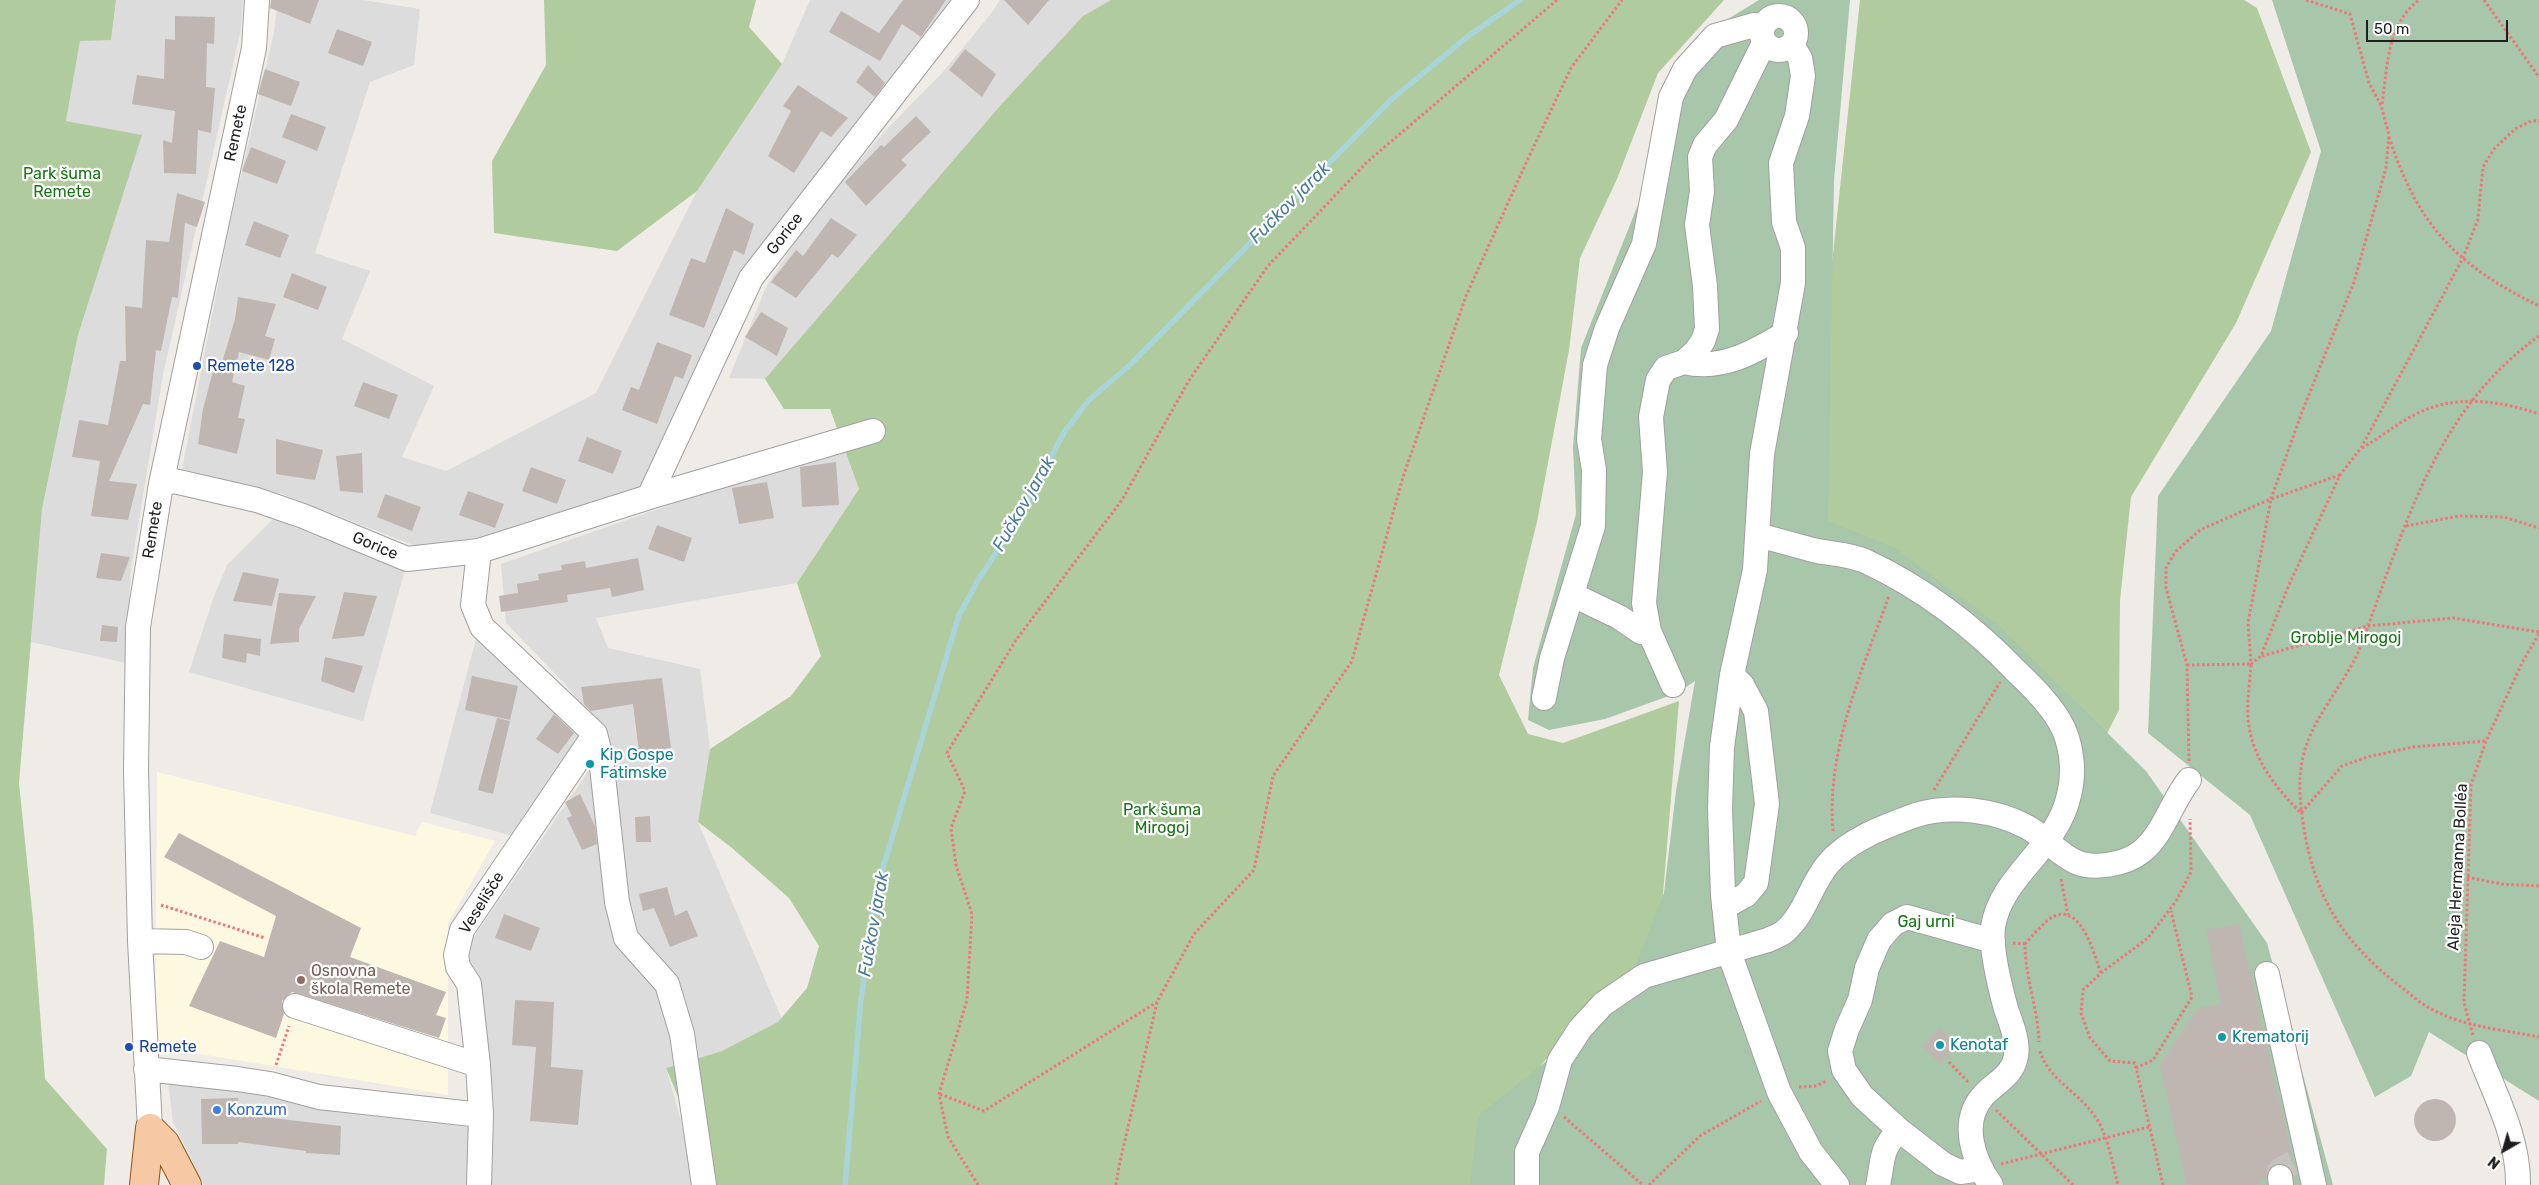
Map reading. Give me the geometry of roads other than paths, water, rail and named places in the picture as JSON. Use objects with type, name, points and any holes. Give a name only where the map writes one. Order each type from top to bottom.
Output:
[{"type":"main road","points":[[144,1185],[150,1128]]},
{"type":"main road","points":[[150,1128],[165,1143],[187,1185]]},
{"type":"street","name":"Remete","points":[[150,1128],[140,941],[136,770],[138,627],[161,484],[254,48],[257,0]]},
{"type":"street","name":"Gorice","points":[[648,497],[751,278],[968,0]]},
{"type":"street","points":[[1544,698],[1552,658],[1593,526],[1594,470],[1589,439],[1595,365],[1607,328],[1644,244],[1671,97],[1685,69],[1716,36],[1747,27],[1764,34],[1771,49],[1779,51],[1792,45],[1800,58],[1803,76],[1797,116],[1781,163],[1784,222],[1793,248],[1794,283],[1762,454],[1755,570],[1732,675],[1722,747],[1720,809],[1724,907],[1729,952],[1779,1092],[1811,1152],[1837,1185]]},
{"type":"street","points":[[1684,362],[1703,342],[1707,330],[1705,286],[1697,225],[1702,192],[1700,157],[1705,145],[1726,120],[1764,34]]},
{"type":"street","points":[[1673,685],[1649,632],[1644,603],[1655,472],[1651,417],[1658,380],[1666,368],[1684,362],[1719,364],[1740,358],[1786,333]]},
{"type":"street","name":"Gorice","points":[[161,484],[174,481],[257,500],[303,516],[407,559],[479,551],[648,497],[873,431]]},
{"type":"street","points":[[1758,535],[1862,560],[1917,588],[1985,639],[2038,693],[2060,723],[2070,748],[2072,772],[2069,795],[2053,845],[2012,885],[1998,906],[1993,941],[2016,1055],[2012,1069],[1982,1096],[1972,1112],[1970,1134],[1974,1151],[1986,1177]]},
{"type":"street","points":[[479,551],[473,605],[482,627],[595,734],[601,758],[617,902],[626,938],[668,984],[682,1034],[704,1185]]},
{"type":"street","points":[[1572,595],[1605,609],[1641,632],[1649,632]]},
{"type":"street","points":[[1724,907],[1746,895],[1756,883],[1767,804],[1756,711],[1742,684],[1732,675]]},
{"type":"street","name":"Veselišče","points":[[479,1185],[481,1115],[478,1065],[469,984],[458,967],[456,955],[462,930],[595,734]]},
{"type":"street","points":[[1527,1185],[1527,1152],[1547,1107],[1560,1060],[1580,1029],[1603,1004],[1644,976],[1768,940],[1785,932],[1828,864],[1855,841],[1919,814],[1952,810],[1988,813],[2026,826],[2076,862],[2104,866],[2121,862],[2141,852],[2158,832],[2178,795],[2189,780]]},
{"type":"street","points":[[1986,1177],[1960,1172],[1943,1164],[1898,1130],[1862,1096],[1844,1070],[1840,1051],[1847,1029],[1860,1000],[1867,968],[1879,940],[1893,924],[1907,917],[1993,941]]},
{"type":"street","points":[[140,941],[186,942],[201,947]]},
{"type":"street","points":[[2267,974],[2291,1171],[2314,1185]]},
{"type":"street","points":[[295,1006],[478,1065]]},
{"type":"street","points":[[2479,1053],[2513,1142],[2518,1168],[2518,1185]]},
{"type":"street","points":[[146,1069],[270,1084],[319,1097],[481,1115]]},
{"type":"street","points":[[1878,1185],[1881,1158],[1886,1144],[1898,1130]]},
{"type":"waterway","name":"Fučkov jarak","points":[[845,1185],[861,999],[876,891],[959,615],[977,582],[1015,523],[1065,431],[1089,400],[1131,364],[1392,99],[1467,37],[1520,0]]},
{"type":"tunnel","points":[[2280,1177],[2279,1170],[2293,1163]]},
{"type":"place","name":"Remete 128","points":[[197,366]]},
{"type":"place","name":"Kip Gospe Fatimske","points":[[590,764]]},
{"type":"place","name":"Osnovna škola Remete","points":[[301,980]]},
{"type":"place","name":"Krematorij","points":[[2222,1037]]},
{"type":"place","name":"Kenotaf","points":[[1940,1045]]},
{"type":"place","name":"Remete","points":[[129,1047]]},
{"type":"place","name":"Konzum","points":[[217,1110]]},
{"type":"park label","name":"Park šuma Remete","points":[[62,183]]},
{"type":"park label","name":"Groblje Mirogoj","points":[[2346,638]]},
{"type":"park label","name":"Park šuma Mirogoj","points":[[1162,819]]},
{"type":"park label","name":"Gaj urni","points":[[1926,922]]}]
